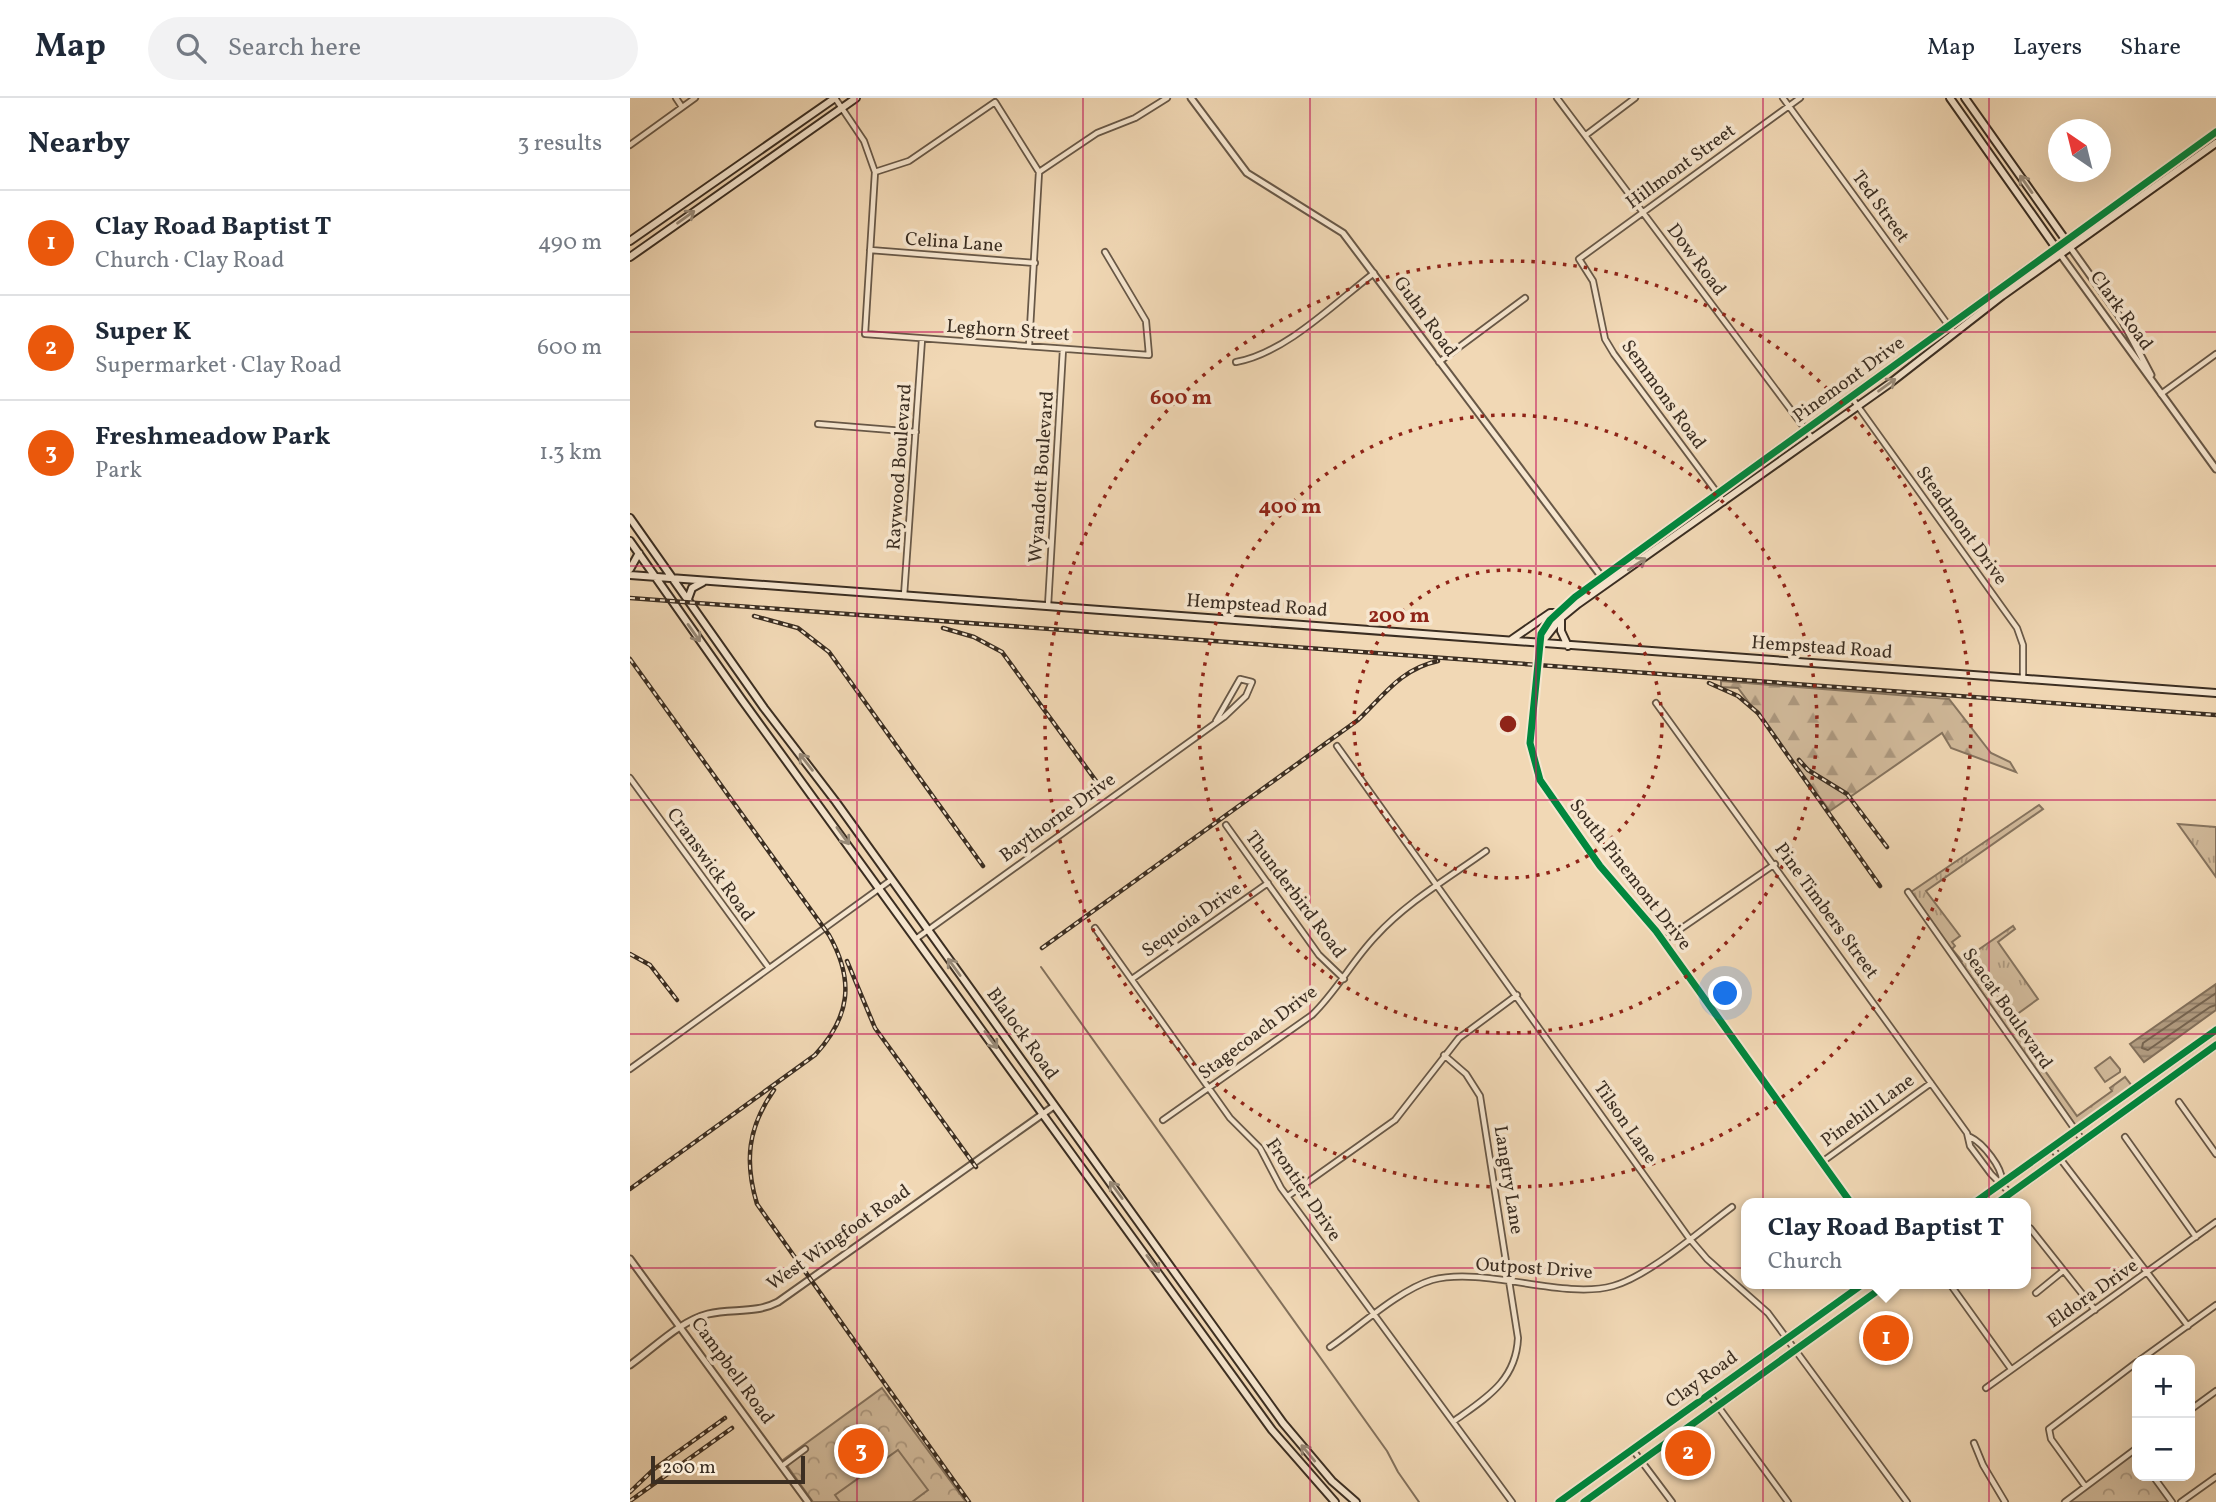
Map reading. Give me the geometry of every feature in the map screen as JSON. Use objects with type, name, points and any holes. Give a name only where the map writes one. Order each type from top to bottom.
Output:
[{"type":"main road","points":[[645,246],[632,239],[835,98]]},
{"type":"main road","points":[[630,257],[856,98]]},
{"type":"main road","name":"Clark Road","points":[[1950,98],[2060,254]]},
{"type":"main road","points":[[1965,98],[2070,247]]},
{"type":"main road","name":"Pinemont Drive","points":[[1540,643],[1559,615],[1718,494],[2216,132]]},
{"type":"main road","name":"Pinemont Drive","points":[[1605,581],[1724,502],[1858,406],[2060,254],[2216,142]]},
{"type":"main road","points":[[767,144],[774,156]]},
{"type":"main road","points":[[701,191],[709,201]]},
{"type":"main road","name":"Blalock Road","points":[[630,518],[1283,1423],[1332,1481],[1356,1502]]},
{"type":"main road","name":"Blalock Road","points":[[630,541],[1272,1430],[1335,1502]]},
{"type":"main road","points":[[630,569],[639,553]]},
{"type":"main road","name":"Hempstead Road","points":[[630,575],[2216,692]]},
{"type":"main road","points":[[688,599],[692,588],[705,581]]},
{"type":"main road","points":[[1511,639],[1550,614],[1559,615],[1561,631],[1568,646]]},
{"type":"main road","points":[[713,659],[724,651]]},
{"type":"main road","points":[[768,734],[779,727]]},
{"type":"main road","points":[[825,810],[836,802]]},
{"type":"main road","points":[[977,1022],[988,1014]]},
{"type":"main road","points":[[1981,1198],[2216,1030]]},
{"type":"main road","points":[[2004,1198],[2216,1045]]},
{"type":"main road","points":[[2140,1084],[2148,1095]]},
{"type":"main road","points":[[1088,1175],[1099,1167]]},
{"type":"main road","points":[[1135,1240],[1146,1232]]},
{"type":"main road","name":"Clay Road","points":[[1559,1502],[1856,1289]]},
{"type":"main road","name":"Clay Road","points":[[1584,1502],[1879,1289]]},
{"type":"main road","points":[[1182,1304],[1192,1297]]},
{"type":"main road","points":[[1230,1371],[1240,1363]]},
{"type":"main road","points":[[1272,1430],[1283,1423]]},
{"type":"main road","points":[[1322,1489],[1332,1481]]},
{"type":"street","points":[[676,98],[682,107]]},
{"type":"street","points":[[630,145],[695,98]]},
{"type":"street","points":[[835,98],[869,150],[875,172],[870,250]]},
{"type":"street","points":[[1040,172],[1089,138],[1135,118],[1167,98]]},
{"type":"street","name":"Guhn Road","points":[[1191,98],[1247,173],[1343,233],[1605,581]]},
{"type":"street","name":"Dow Road","points":[[1557,98],[1812,438]]},
{"type":"street","points":[[1586,135],[1635,98]]},
{"type":"street","name":"Ted Street","points":[[1783,98],[1954,333]]},
{"type":"street","name":"Hillmont Street","points":[[1579,259],[1800,98]]},
{"type":"street","points":[[875,172],[909,161],[995,102],[1040,172],[1029,346]]},
{"type":"street","name":"Clark Road","points":[[2070,247],[2122,320],[2161,394]]},
{"type":"street","name":"Celina Lane","points":[[870,250],[1035,263]]},
{"type":"street","name":"Leghorn Street","points":[[870,250],[865,334],[1149,355],[1146,321],[1105,252]]},
{"type":"street","name":"Clark Road","points":[[2060,254],[2216,469]]},
{"type":"street","name":"Semmons Road","points":[[1579,259],[1593,281],[1610,346],[1724,502]]},
{"type":"street","points":[[1236,362],[1250,361],[1271,351],[1374,273]]},
{"type":"street","points":[[1439,362],[1525,298]]},
{"type":"street","name":"Raywood Boulevard","points":[[904,597],[922,340]]},
{"type":"street","name":"Wyandott Boulevard","points":[[1048,607],[1063,349]]},
{"type":"street","points":[[2161,394],[2216,354]]},
{"type":"street","name":"Steadmont Drive","points":[[1852,398],[2017,628],[2023,645],[2023,679]]},
{"type":"street","points":[[818,424],[916,432]]},
{"type":"street","name":"South Pinemont Drive","points":[[1540,643],[1530,743],[1540,780],[1600,866],[1663,941],[1847,1198]]},
{"type":"street","name":"Baythorne Drive","points":[[917,938],[1236,708],[1252,682],[1240,679],[1216,721]]},
{"type":"street","name":"Pine Timbers Street","points":[[1656,703],[1970,1137],[1978,1140],[2003,1177],[2002,1183]]},
{"type":"street","name":"Tilson Lane","points":[[1337,746],[1689,1238],[1707,1259],[1768,1313],[1908,1502]]},
{"type":"street","name":"Cranswick Road","points":[[630,778],[769,968]]},
{"type":"street","name":"Thunderbird Road","points":[[1226,825],[1319,955],[1344,979]]},
{"type":"street","name":"Stagecoach Drive","points":[[1163,1120],[1311,1015],[1344,979],[1377,935],[1438,885],[1486,851]]},
{"type":"street","points":[[1663,941],[1775,864]]},
{"type":"street","points":[[630,1069],[891,880]]},
{"type":"street","name":"Sequoia Drive","points":[[1132,979],[1268,883]]},
{"type":"street","name":"Seacat Boulevard","points":[[1908,892],[2083,1142]]},
{"type":"street","name":"Frontier Drive","points":[[1095,928],[1236,1124],[1260,1148],[1288,1196],[1427,1390],[1454,1420],[1512,1502]]},
{"type":"street","points":[[1288,1196],[1395,1120],[1444,1055],[1469,1029],[1517,995]]},
{"type":"street","name":"Langtry Lane","points":[[1444,1055],[1466,1074],[1480,1096],[1518,1338],[1514,1364],[1500,1387],[1454,1420]]},
{"type":"street","name":"Pinehill Lane","points":[[1822,1162],[1931,1083]]},
{"type":"street","points":[[2179,1102],[2216,1154]]},
{"type":"street","name":"West Wingfoot Road","points":[[630,1364],[681,1328],[711,1313],[752,1311],[778,1302],[1054,1106]]},
{"type":"street","name":"Pine Timbers Street","points":[[1970,1137],[1970,1146],[1996,1181],[2002,1183],[2010,1193]]},
{"type":"street","points":[[2124,1137],[2196,1237]]},
{"type":"street","points":[[2052,1148],[2188,1326]]},
{"type":"street","name":"Outpost Drive","points":[[1330,1347],[1410,1290],[1430,1281],[1463,1278],[1609,1287],[1642,1272],[1732,1207]]},
{"type":"street","name":"Eldora Drive","points":[[1986,1388],[2216,1222]]},
{"type":"street","points":[[2031,1230],[2095,1310]]},
{"type":"street","name":"Campbell Road","points":[[630,1259],[808,1502]]},
{"type":"street","points":[[2036,1293],[2063,1271]]},
{"type":"street","points":[[1955,1289],[2011,1369]]},
{"type":"street","points":[[2147,1355],[2216,1305]]},
{"type":"street","points":[[2085,1486],[2051,1439],[2049,1431],[2052,1424],[2132,1365]]},
{"type":"street","points":[[2195,1406],[2216,1391]]},
{"type":"street","points":[[1709,1394],[1788,1502]]},
{"type":"street","points":[[1974,1443],[1983,1465],[2005,1502]]},
{"type":"street","points":[[782,1466],[806,1450]]},
{"type":"street","points":[[1633,1450],[1672,1502]]},
{"type":"street","points":[[2065,1502],[2132,1454]]},
{"type":"street","points":[[2182,1502],[2216,1477]]},
{"type":"street","points":[[2157,1481],[2172,1502]]},
{"type":"green space","points":[[1721,681],[1949,699],[1991,753],[2010,762],[2016,772],[1951,748],[1942,733],[1830,811],[1738,688],[1721,687]]},
{"type":"green space","points":[[2039,805],[2043,809],[1926,891],[1960,936],[1952,942],[1955,946],[1952,949],[1962,961],[2013,926],[2015,929],[1998,942],[2038,999],[2009,1020],[2077,1116],[2112,1091],[2110,1088],[2125,1077],[2132,1086],[2076,1126],[1911,892]]},
{"type":"green space","points":[[2178,824],[2216,827],[2216,877]]},
{"type":"green space","points":[[2110,1057],[2120,1072],[2105,1082],[2095,1068]]},
{"type":"green space","points":[[882,1388],[966,1502],[813,1502],[783,1460]]},
{"type":"green space","points":[[898,1450],[928,1490],[912,1502],[840,1502],[835,1495]]},
{"type":"green space","points":[[2132,1452],[2132,1481],[2157,1481],[2172,1502],[2065,1502]]},
{"type":"water","points":[[2216,984],[2216,1010],[2144,1062],[2130,1044]]},
{"type":"waterway","points":[[1041,967],[1387,1451],[1419,1502]]},
{"type":"railway","points":[[630,598],[2216,715]]},
{"type":"railway","points":[[754,616],[798,628],[829,652],[983,866]]},
{"type":"railway","points":[[943,628],[974,637],[1002,652],[1099,785]]},
{"type":"railway","points":[[630,659],[829,935],[843,968],[845,983],[845,998],[836,1027],[815,1055],[630,1189]]},
{"type":"railway","points":[[1042,948],[1358,720],[1403,677],[1438,661]]},
{"type":"railway","points":[[1709,683],[1738,696],[1758,713],[1880,886]]},
{"type":"railway","points":[[1799,760],[1808,770],[1847,794],[1887,847]]},
{"type":"railway","points":[[630,954],[650,965],[677,1000]]},
{"type":"railway","points":[[847,961],[875,1028],[976,1167]]},
{"type":"railway","points":[[774,1090],[759,1117],[751,1145],[751,1173],[757,1204],[969,1502]]},
{"type":"railway","points":[[630,1492],[654,1469],[725,1418]]},
{"type":"railway","points":[[630,1501],[732,1428]]},
{"type":"cycle path","points":[[1847,1198],[1656,931],[1600,866],[1540,780],[1530,743],[1541,634],[1550,620],[1575,597],[2216,132]]},
{"type":"cycle path","points":[[1981,1198],[2216,1030]]},
{"type":"cycle path","points":[[2004,1198],[2216,1045]]},
{"type":"cycle path","points":[[1559,1502],[1856,1289]]},
{"type":"cycle path","points":[[1584,1502],[1880,1289]]},
{"type":"place","name":"Clay Road Baptist T","points":[[1886,1338]]},
{"type":"place","name":"Freshmeadow Park","points":[[861,1451]]},
{"type":"place","name":"Super K","points":[[1688,1453]]}]
